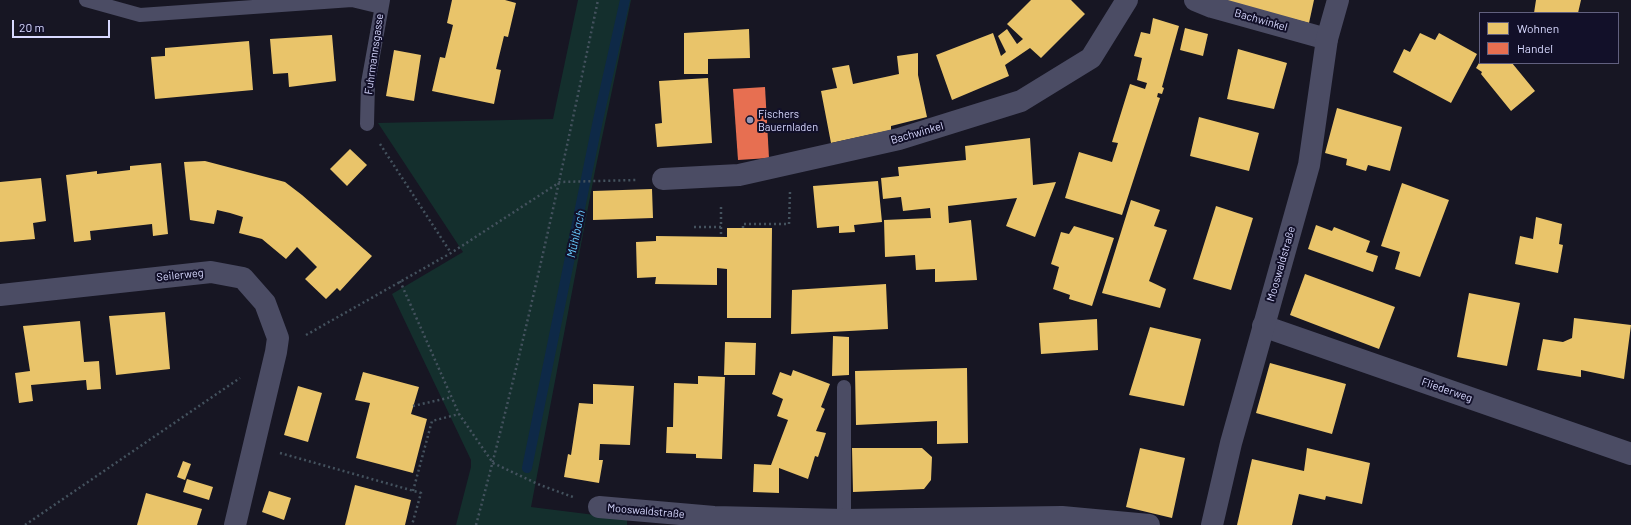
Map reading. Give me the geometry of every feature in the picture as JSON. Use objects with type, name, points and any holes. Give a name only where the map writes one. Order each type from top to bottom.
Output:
[{"type":"street","name":"Bachwinkel","points":[[663,179],[739,175],[899,139],[1021,101],[1091,58],[1128,0]]},
{"type":"street","name":"Bachwinkel","points":[[1195,0],[1212,7],[1328,39]]},
{"type":"street","name":"Mooswaldstraße","points":[[1212,525],[1231,443],[1309,165],[1328,39],[1338,0]]},
{"type":"street","name":"Seilerweg","points":[[0,295],[211,272],[243,278],[265,303],[278,338],[255,446],[235,525]]},
{"type":"street","name":"Fliederweg","points":[[1264,326],[1631,454]]},
{"type":"street","name":"Mooswaldstraße","points":[[599,507],[714,517],[844,523],[1062,517],[1149,525]]},
{"type":"lane","name":"Fuhrmannsgasse","points":[[86,0],[140,15],[352,0],[382,4],[368,83],[367,124]]},
{"type":"lane","points":[[844,387],[844,523]]},
{"type":"path","points":[[476,525],[493,462],[560,182],[598,0]]},
{"type":"path","points":[[367,124],[451,253]]},
{"type":"path","points":[[743,228],[743,224],[789,224],[791,163]]},
{"type":"path","points":[[721,176],[721,237]]},
{"type":"path","points":[[560,182],[611,180]]},
{"type":"path","points":[[694,227],[721,227]]},
{"type":"path","points":[[400,281],[459,414],[493,462],[540,485],[599,507]]},
{"type":"path","points":[[413,406],[452,397]]},
{"type":"path","points":[[413,491],[432,421],[459,414]]},
{"type":"path","points":[[255,446],[422,493],[412,525]]},
{"type":"green space","points":[[578,0],[631,0],[595,171],[531,507],[627,519],[627,525],[456,525],[471,467],[471,460],[392,294],[463,252],[378,123],[553,119]]},
{"type":"building: Wohnen","points":[[452,0],[505,0],[516,3],[508,37],[504,36],[496,69],[501,70],[494,104],[432,91],[440,57],[445,58],[453,25],[447,23]]},
{"type":"building: Wohnen","points":[[1031,0],[1071,0],[1085,14],[1041,58],[1030,48],[1005,65],[1009,76],[952,100],[936,55],[993,33],[1001,56],[1006,52],[998,36],[1007,29],[1017,44],[1023,39],[1007,24]]},
{"type":"building: Wohnen","points":[[1219,0],[1314,0],[1309,23]]},
{"type":"building: Wohnen","points":[[1536,0],[1581,0],[1578,12],[1534,12]]},
{"type":"building: Wohnen","points":[[1153,18],[1179,26],[1162,87],[1164,88],[1162,94],[1158,93],[1157,97],[1160,98],[1122,215],[1065,198],[1079,152],[1112,162],[1118,143],[1112,142],[1130,84],[1145,89],[1147,83],[1137,80],[1142,58],[1134,56],[1141,32],[1150,34]]},
{"type":"building: Wohnen","points":[[1185,28],[1208,34],[1203,56],[1180,50]]},
{"type":"building: Wohnen","points":[[749,29],[750,58],[708,59],[708,74],[684,74],[684,33]]},
{"type":"building: Wohnen","points":[[1420,33],[1435,40],[1439,33],[1477,54],[1451,103],[1393,72],[1404,49],[1410,52]]},
{"type":"building: Wohnen","points":[[332,35],[336,81],[289,87],[288,73],[273,74],[270,39]]},
{"type":"building: Wohnen","points":[[249,41],[253,90],[155,99],[151,57],[165,56],[165,48]]},
{"type":"building: Wohnen","points":[[1238,49],[1287,63],[1274,109],[1227,99]]},
{"type":"building: Wohnen","points":[[394,50],[421,55],[414,101],[386,96]]},
{"type":"building: Wohnen","points":[[918,53],[918,75],[927,117],[891,126],[891,130],[831,143],[821,91],[837,88],[832,68],[849,65],[853,84],[899,74],[897,56]]},
{"type":"building: Wohnen","points":[[1479,63],[1513,64],[1535,91],[1511,111],[1481,74],[1482,72],[1476,68]]},
{"type":"building: Wohnen","points":[[708,78],[712,143],[657,147],[655,124],[662,123],[659,81]]},
{"type":"building: Wohnen","points":[[1337,108],[1402,127],[1390,171],[1368,165],[1366,171],[1346,165],[1347,159],[1325,153]]},
{"type":"building: Wohnen","points":[[1199,117],[1259,133],[1249,171],[1190,156]]},
{"type":"building: Wohnen","points":[[1030,138],[1033,185],[1056,182],[1035,237],[1006,226],[1017,198],[948,206],[949,223],[971,220],[977,280],[935,282],[935,269],[916,270],[915,255],[885,257],[884,220],[931,218],[930,208],[903,211],[901,197],[883,199],[881,178],[899,176],[898,167],[966,160],[965,146]]},
{"type":"building: Wohnen","points":[[350,149],[367,165],[347,186],[330,169]]},
{"type":"building: Wohnen","points":[[205,161],[285,182],[372,256],[340,291],[337,288],[326,299],[305,279],[317,267],[297,247],[286,259],[262,239],[239,233],[243,217],[230,213],[217,210],[214,224],[190,220],[184,162]]},
{"type":"building: Wohnen","points":[[161,163],[168,234],[153,236],[152,224],[90,231],[91,240],[74,242],[66,175],[97,171],[97,174],[130,170],[130,166]]},
{"type":"building: Wohnen","points":[[41,178],[46,221],[33,223],[35,239],[0,242],[0,182]]},
{"type":"building: Wohnen","points":[[878,181],[882,222],[854,225],[855,232],[839,233],[839,226],[817,228],[813,186]]},
{"type":"building: Wohnen","points":[[1402,183],[1449,200],[1420,277],[1395,269],[1400,252],[1381,246]]},
{"type":"building: Wohnen","points":[[652,189],[653,218],[593,220],[593,191]]},
{"type":"building: Wohnen","points":[[1131,200],[1160,210],[1154,226],[1167,230],[1149,281],[1166,289],[1160,308],[1102,293]]},
{"type":"building: Wohnen","points":[[1216,206],[1253,218],[1231,290],[1193,279]]},
{"type":"building: Wohnen","points":[[1536,217],[1562,224],[1559,244],[1563,245],[1558,273],[1515,264],[1520,236],[1533,239]]},
{"type":"building: Wohnen","points":[[1316,225],[1332,231],[1334,227],[1370,241],[1366,252],[1378,256],[1373,272],[1308,249]]},
{"type":"building: Wohnen","points":[[1074,226],[1114,238],[1092,306],[1069,299],[1070,295],[1053,289],[1059,267],[1051,264],[1061,232],[1069,234]]},
{"type":"building: Wohnen","points":[[727,228],[772,228],[771,318],[727,318],[727,269],[717,268],[717,285],[655,284],[656,277],[637,278],[636,242],[656,241],[656,236],[727,237]]},
{"type":"building: Wohnen","points":[[1305,274],[1395,307],[1379,349],[1290,315]]},
{"type":"building: Wohnen","points":[[886,284],[888,329],[791,334],[792,290]]},
{"type":"building: Wohnen","points":[[1469,293],[1520,303],[1507,366],[1457,357]]},
{"type":"building: Wohnen","points":[[165,312],[170,369],[116,375],[109,316]]},
{"type":"building: Wohnen","points":[[1574,318],[1631,325],[1624,379],[1581,370],[1581,377],[1537,370],[1543,339],[1563,342],[1572,338]]},
{"type":"building: Wohnen","points":[[1097,319],[1098,350],[1041,354],[1039,323]]},
{"type":"building: Wohnen","points":[[80,321],[84,362],[99,361],[101,389],[87,390],[86,380],[31,385],[33,401],[19,403],[15,373],[30,371],[23,326]]},
{"type":"building: Wohnen","points":[[1150,327],[1201,339],[1184,406],[1129,395]]},
{"type":"building: Wohnen","points":[[833,336],[849,337],[849,375],[832,376]]},
{"type":"building: Wohnen","points":[[725,342],[756,343],[755,375],[724,375]]},
{"type":"building: Wohnen","points":[[1270,363],[1346,384],[1332,434],[1256,413]]},
{"type":"building: Wohnen","points":[[967,368],[968,443],[937,444],[937,421],[856,425],[855,371]]},
{"type":"building: Wohnen","points":[[793,370],[830,384],[821,407],[825,409],[816,431],[826,433],[818,457],[815,456],[808,479],[779,468],[779,493],[753,492],[754,464],[771,465],[788,420],[777,416],[783,399],[772,394],[780,372],[791,376]]},
{"type":"building: Wohnen","points":[[363,372],[419,387],[411,414],[427,419],[413,473],[356,458],[370,403],[355,400]]},
{"type":"building: Wohnen","points":[[698,376],[725,377],[722,459],[696,458],[696,454],[666,453],[667,427],[673,427],[674,383],[698,384]]},
{"type":"building: Wohnen","points":[[593,384],[634,386],[630,445],[600,444],[599,460],[603,460],[599,483],[564,477],[568,454],[571,455],[579,403],[593,404]]},
{"type":"building: Wohnen","points":[[298,386],[322,393],[308,442],[284,435]]},
{"type":"building: Wohnen","points":[[852,448],[922,448],[932,457],[931,480],[924,489],[853,492]]},
{"type":"building: Wohnen","points":[[1140,448],[1185,458],[1172,518],[1126,507]]},
{"type":"building: Wohnen","points":[[1307,448],[1370,463],[1362,504],[1326,496],[1325,500],[1299,494],[1292,525],[1237,525],[1252,459],[1304,471]]},
{"type":"building: Wohnen","points":[[183,461],[191,464],[185,480],[177,477]]},
{"type":"building: Wohnen","points":[[187,479],[213,487],[209,500],[183,492]]},
{"type":"building: Wohnen","points":[[355,485],[411,500],[405,525],[345,525]]},
{"type":"building: Wohnen","points":[[269,491],[291,498],[284,520],[262,512]]},
{"type":"building: Wohnen","points":[[146,493],[202,509],[197,525],[137,525]]},
{"type":"building: Handel","points":[[765,87],[769,158],[738,160],[733,89]]},
{"type":"waterway","name":"Mühlbach","points":[[527,468],[598,120],[625,0]]},
{"type":"place","name":"Fischers Bauernladen","points":[[750,120]]}]
